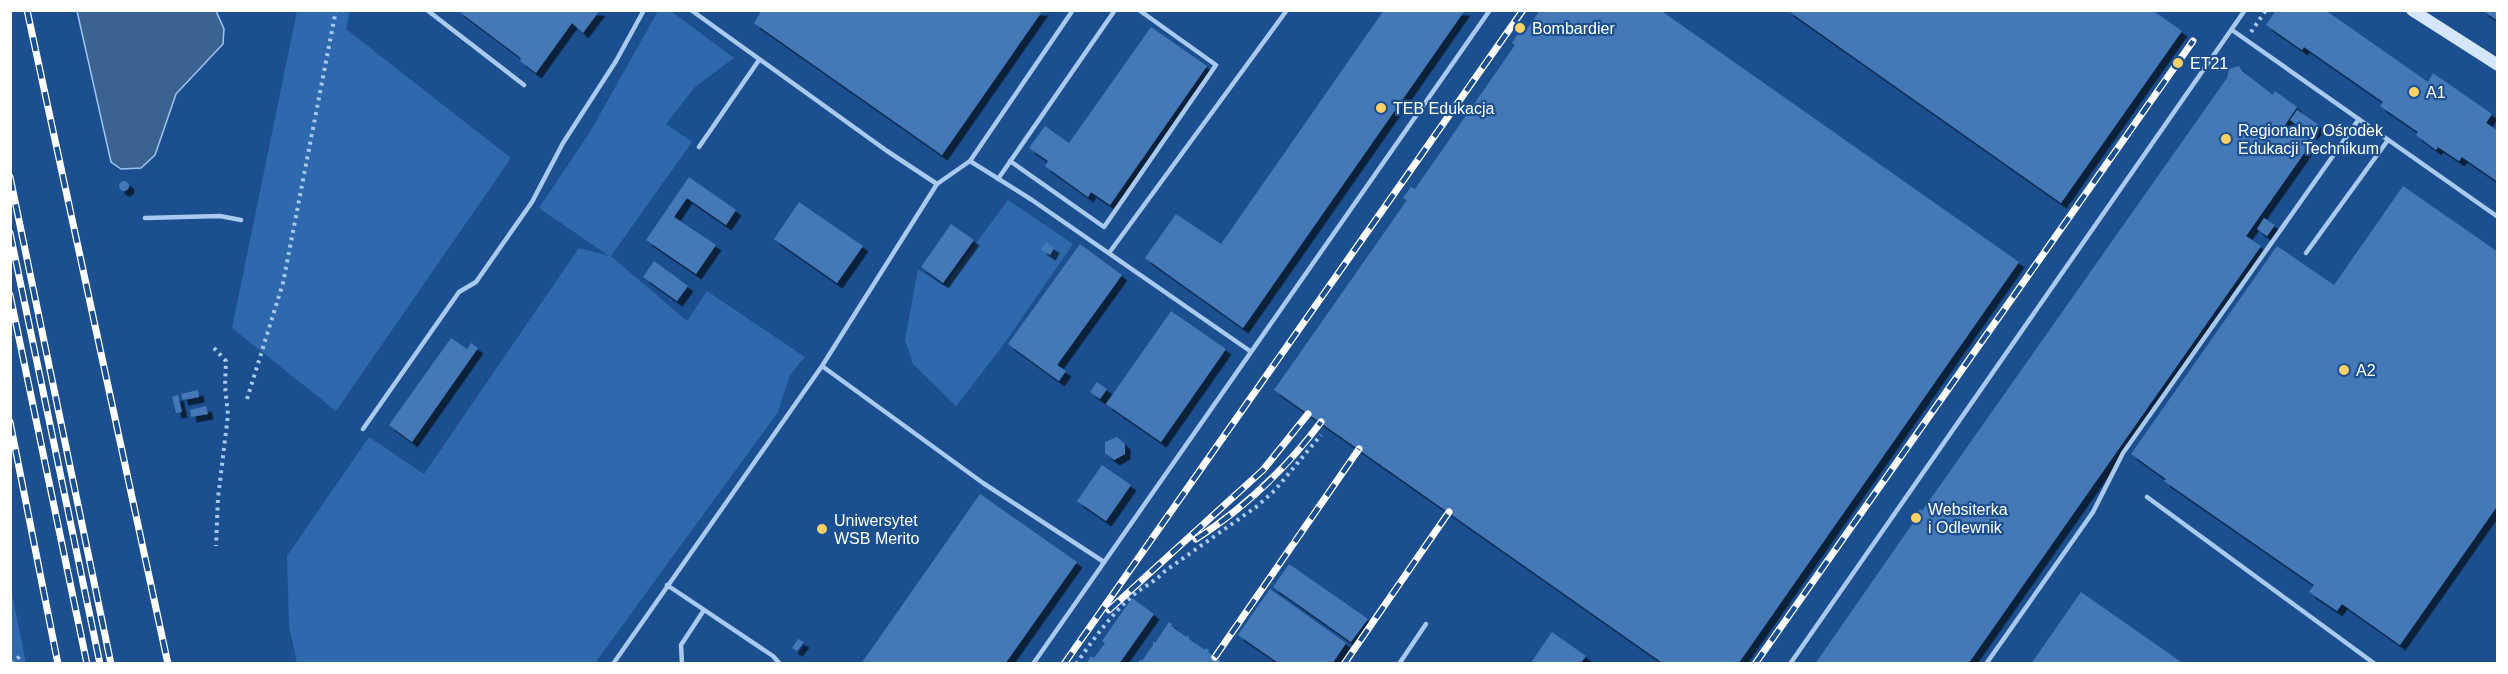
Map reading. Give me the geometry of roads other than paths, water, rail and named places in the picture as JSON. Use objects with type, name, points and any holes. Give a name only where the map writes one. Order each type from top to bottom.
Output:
[{"type":"street","points":[[2412,10],[2498,65]]},
{"type":"lane","points":[[427,10],[524,85]]},
{"type":"lane","points":[[363,429],[459,292],[476,282],[532,202],[563,143],[616,61],[644,10]]},
{"type":"lane","points":[[691,10],[937,184]]},
{"type":"lane","points":[[613,663],[822,366],[937,184],[970,161],[1073,10]]},
{"type":"lane","points":[[998,178],[1115,10]]},
{"type":"lane","points":[[1010,161],[1104,227],[1216,65],[1139,10]]},
{"type":"lane","points":[[1109,253],[1287,10]]},
{"type":"lane","points":[[1033,663],[1490,10]]},
{"type":"lane","points":[[1790,663],[2245,10]]},
{"type":"lane","points":[[2232,30],[2498,217]]},
{"type":"lane","points":[[699,147],[759,60]]},
{"type":"lane","points":[[1986,663],[2092,512],[2123,453],[2359,119]]},
{"type":"lane","points":[[2306,253],[2388,140]]},
{"type":"lane","points":[[970,161],[1109,253],[1250,351]]},
{"type":"lane","points":[[145,218],[220,216],[241,220]]},
{"type":"lane","points":[[822,366],[982,483],[1104,562]]},
{"type":"lane","points":[[2147,497],[2375,663]]},
{"type":"lane","points":[[667,585],[780,663]]},
{"type":"lane","points":[[682,663],[681,645],[704,610]]},
{"type":"lane","points":[[1399,663],[1426,624]]},
{"type":"railway","points":[[27,10],[168,664]]},
{"type":"railway","points":[[1064,664],[1523,10]]},
{"type":"railway","points":[[1755,664],[2193,41]]},
{"type":"railway","points":[[10,177],[111,664]]},
{"type":"railway","points":[[10,233],[100,664]]},
{"type":"railway","points":[[10,295],[87,664]]},
{"type":"railway","points":[[1109,610],[1263,470],[1308,414]]},
{"type":"railway","points":[[10,422],[58,664]]},
{"type":"railway","points":[[1196,539],[1232,514],[1279,472],[1321,422]]},
{"type":"railway","points":[[1215,657],[1359,449]]},
{"type":"railway","points":[[1344,664],[1449,512]]},
{"type":"place","name":"Bombardier","points":[[1520,28]]},
{"type":"place","name":"ET21","points":[[2178,63]]},
{"type":"place","name":"A1","points":[[2414,92]]},
{"type":"place","name":"TEB Edukacja","points":[[1381,108]]},
{"type":"place","name":"Regionalny Ośrodek Edukacji Technikum","points":[[2226,139]]},
{"type":"place","name":"A2","points":[[2344,370]]},
{"type":"place","name":"Websiterka i Odlewnik","points":[[1916,518]]},
{"type":"place","name":"Uniwersytet WSB Merito","points":[[822,529]]}]
